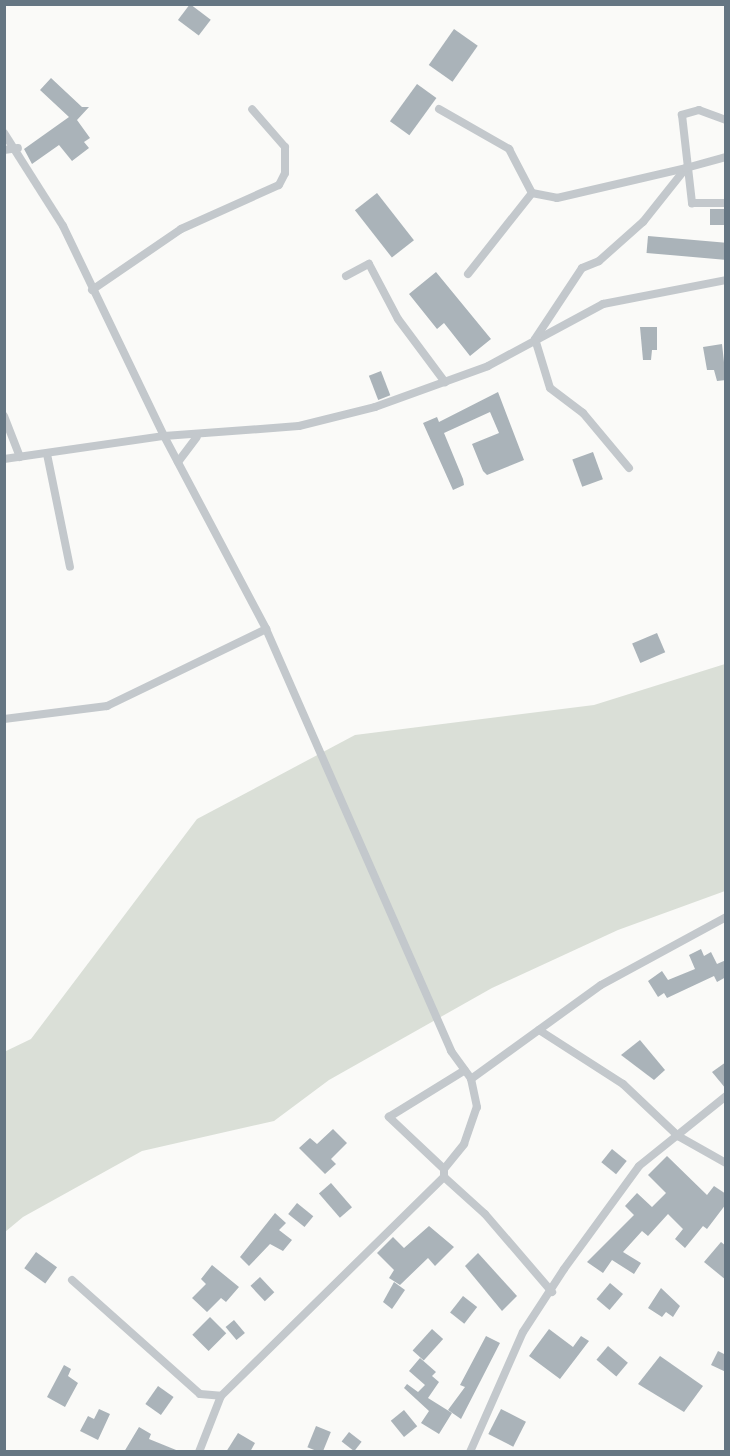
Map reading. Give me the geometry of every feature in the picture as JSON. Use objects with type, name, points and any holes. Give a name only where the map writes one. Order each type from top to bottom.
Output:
[{"type":"street","points":[[92,290],[181,229],[279,185],[285,173],[285,147],[252,109]]},
{"type":"street","points":[[440,109],[509,149],[532,193]]},
{"type":"street","points":[[726,120],[699,110],[682,115],[686,168],[692,203],[726,203]]},
{"type":"street","points":[[4,134],[18,148],[63,226],[164,436],[266,630],[451,1051],[471,1078],[477,1107],[464,1144],[444,1173],[221,1396],[199,1452]]},
{"type":"street","points":[[4,150],[18,148]]},
{"type":"street","points":[[532,193],[557,198],[726,157]]},
{"type":"street","points":[[535,339],[582,268],[598,261],[643,222],[686,168]]},
{"type":"street","points":[[468,274],[532,193]]},
{"type":"street","points":[[346,276],[369,264],[398,319],[445,382]]},
{"type":"street","points":[[4,459],[164,436],[197,437],[299,426],[375,407],[488,366],[603,304],[726,280]]},
{"type":"street","points":[[535,339],[550,388],[583,413],[629,468]]},
{"type":"street","points":[[4,416],[20,457]]},
{"type":"street","points":[[178,462],[197,437]]},
{"type":"street","points":[[47,454],[70,567]]},
{"type":"street","points":[[4,719],[107,706],[266,630]]},
{"type":"street","points":[[471,1078],[601,985],[726,917]]},
{"type":"street","points":[[539,1030],[623,1084],[678,1136],[726,1164]]},
{"type":"street","points":[[465,1070],[389,1117],[485,1214],[552,1292]]},
{"type":"street","points":[[470,1452],[524,1332],[552,1292],[564,1269],[639,1166],[726,1096]]},
{"type":"street","points":[[72,1280],[200,1394],[221,1396]]},
{"type":"shaded area","points":[[725,664],[725,891],[618,930],[492,988],[329,1080],[274,1121],[142,1151],[23,1217],[5,1232],[4,1052],[31,1039],[197,819],[355,735],[594,705]]},
{"type":"building","points":[[190,4],[211,20],[199,36],[178,20]]},
{"type":"building","points":[[454,29],[478,46],[453,82],[429,65]]},
{"type":"building","points":[[51,78],[82,107],[89,107],[77,120],[90,138],[84,142],[89,148],[72,161],[59,145],[32,164],[24,149],[69,117],[40,90]]},
{"type":"building","points":[[417,84],[436,98],[409,135],[390,121]]},
{"type":"building","points":[[377,193],[414,240],[392,258],[355,210]]},
{"type":"building","points":[[710,209],[726,209],[726,225],[710,225]]},
{"type":"building","points":[[648,236],[726,243],[724,260],[647,253]]},
{"type":"building","points":[[436,272],[491,339],[470,356],[444,323],[437,329],[409,294]]},
{"type":"building","points":[[640,327],[657,327],[657,350],[652,350],[651,360],[643,360]]},
{"type":"building","points":[[722,344],[726,380],[717,381],[714,370],[707,370],[703,347]]},
{"type":"building","points":[[381,371],[390,395],[378,400],[369,376]]},
{"type":"building","points":[[498,392],[524,460],[487,475],[483,471],[472,444],[499,433],[490,412],[444,433],[464,485],[453,490],[423,423],[437,417],[439,422]]},
{"type":"building","points":[[593,452],[603,479],[582,487],[572,460]]},
{"type":"building","points":[[657,633],[665,652],[640,663],[632,644]]},
{"type":"building","points":[[701,949],[704,956],[711,952],[717,964],[726,960],[726,977],[717,982],[714,976],[667,998],[664,993],[658,997],[648,981],[662,971],[668,980],[695,969],[689,955]]},
{"type":"building","points":[[640,1040],[665,1070],[654,1080],[621,1055]]},
{"type":"building","points":[[726,1062],[726,1089],[712,1072]]},
{"type":"building","points":[[333,1129],[347,1143],[331,1159],[336,1164],[325,1174],[299,1148],[310,1138],[317,1144]]},
{"type":"building","points":[[612,1149],[627,1161],[616,1174],[601,1162]]},
{"type":"building","points":[[667,1156],[707,1195],[714,1186],[726,1194],[726,1204],[707,1229],[703,1226],[685,1248],[675,1239],[683,1229],[668,1214],[648,1236],[642,1231],[623,1252],[641,1263],[634,1274],[612,1260],[603,1273],[587,1262],[634,1215],[625,1206],[637,1193],[652,1207],[666,1193],[648,1175]]},
{"type":"building","points":[[331,1183],[352,1207],[340,1218],[319,1193]]},
{"type":"building","points":[[297,1203],[313,1216],[305,1227],[288,1214]]},
{"type":"building","points":[[275,1213],[286,1223],[279,1230],[292,1240],[283,1251],[270,1244],[249,1266],[240,1257]]},
{"type":"building","points":[[429,1226],[454,1247],[435,1266],[428,1258],[400,1285],[389,1278],[394,1270],[377,1253],[393,1237],[404,1248]]},
{"type":"building","points":[[721,1242],[726,1246],[726,1280],[704,1262]]},
{"type":"building","points":[[36,1252],[57,1267],[45,1283],[24,1268]]},
{"type":"building","points":[[478,1253],[517,1296],[502,1311],[465,1266]]},
{"type":"building","points":[[212,1265],[239,1287],[226,1302],[221,1298],[207,1312],[192,1298],[206,1284],[201,1279]]},
{"type":"building","points":[[260,1277],[274,1292],[265,1301],[250,1286]]},
{"type":"building","points":[[394,1282],[405,1290],[392,1309],[383,1302]]},
{"type":"building","points":[[610,1283],[623,1294],[610,1310],[597,1299]]},
{"type":"building","points":[[661,1288],[680,1306],[673,1317],[666,1312],[662,1317],[648,1308]]},
{"type":"building","points":[[463,1296],[477,1307],[464,1324],[450,1313]]},
{"type":"building","points":[[210,1317],[226,1333],[209,1351],[192,1335]]},
{"type":"building","points":[[234,1320],[245,1333],[237,1340],[226,1327]]},
{"type":"building","points":[[432,1329],[443,1339],[424,1361],[413,1351]]},
{"type":"building","points":[[549,1329],[573,1347],[581,1336],[589,1341],[560,1379],[529,1356]]},
{"type":"building","points":[[486,1336],[500,1343],[461,1419],[448,1410],[465,1387],[460,1385]]},
{"type":"building","points":[[608,1346],[628,1363],[616,1377],[596,1360]]},
{"type":"building","points":[[718,1351],[726,1355],[726,1372],[711,1365]]},
{"type":"building","points":[[660,1356],[703,1386],[684,1412],[638,1384]]},
{"type":"building","points":[[420,1358],[436,1372],[432,1376],[439,1382],[428,1398],[452,1413],[439,1434],[421,1423],[429,1411],[404,1388],[407,1384],[418,1392],[425,1385],[409,1371]]},
{"type":"building","points":[[64,1365],[71,1369],[68,1376],[78,1383],[65,1407],[47,1397]]},
{"type":"building","points":[[158,1386],[174,1397],[161,1415],[145,1404]]},
{"type":"building","points":[[99,1409],[110,1414],[98,1440],[80,1431],[88,1416],[94,1419]]},
{"type":"building","points":[[501,1409],[526,1422],[513,1447],[488,1434]]},
{"type":"building","points":[[404,1410],[417,1426],[404,1437],[391,1421]]},
{"type":"building","points":[[316,1426],[331,1432],[323,1452],[307,1447]]},
{"type":"building","points":[[139,1427],[151,1434],[149,1439],[181,1452],[124,1452]]},
{"type":"building","points":[[349,1432],[362,1442],[354,1451],[342,1441]]},
{"type":"building","points":[[238,1433],[255,1443],[250,1452],[226,1452]]}]
